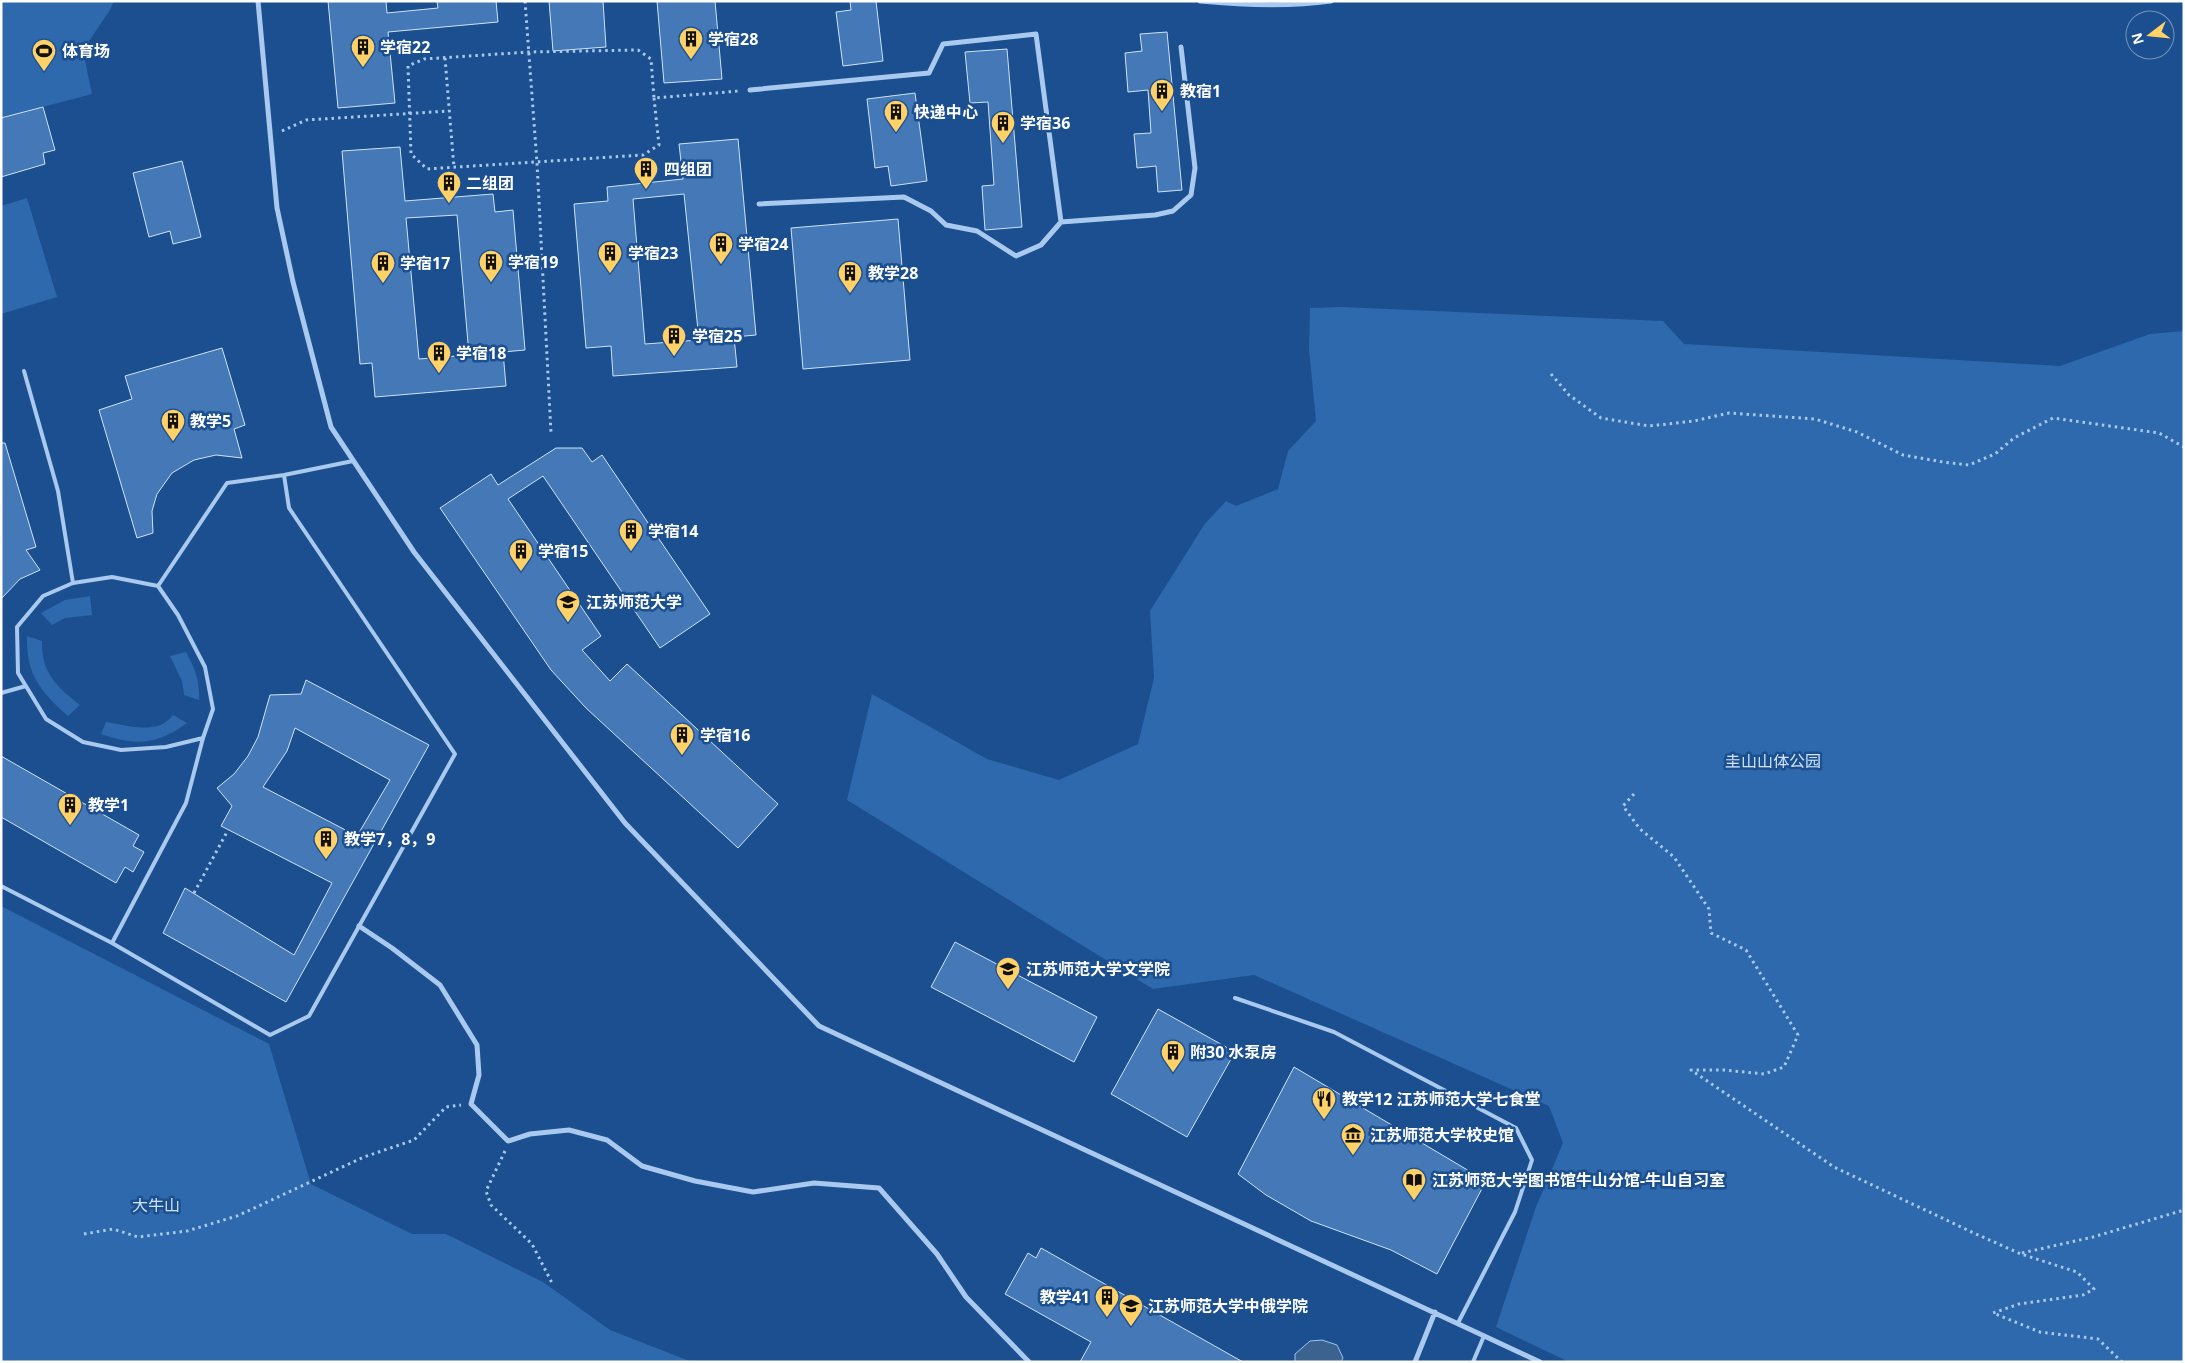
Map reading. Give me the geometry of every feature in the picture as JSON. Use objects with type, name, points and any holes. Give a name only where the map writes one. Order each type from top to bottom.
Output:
[{"type":"street","points":[[258,1],[277,208],[293,282],[331,427],[414,552],[625,823],[819,1026],[1540,1362]]},
{"type":"street","points":[[1200,1],[1234,4],[1310,4],[1331,1]]},
{"type":"street","points":[[750,90],[929,73],[943,44],[1036,34],[1061,222]]},
{"type":"street","points":[[759,204],[904,196],[931,211],[946,226],[977,232],[1016,256],[1041,245],[1061,222],[1155,215],[1173,211],[1192,194],[1195,168],[1181,47]]},
{"type":"street","points":[[359,926],[392,948],[440,986],[477,1045],[478,1075],[471,1104],[508,1141],[530,1134],[568,1130],[607,1140],[642,1166],[694,1181],[752,1192],[814,1183],[879,1188],[937,1254],[966,1298],[1029,1362]]},
{"type":"street","points":[[1415,1362],[1435,1312]]},
{"type":"lane","points":[[24,371],[58,491],[73,583]]},
{"type":"lane","points":[[158,586],[227,483],[284,475],[353,461]]},
{"type":"lane","points":[[1,886],[112,943],[270,1035],[309,1016],[456,754],[289,508],[284,475]]},
{"type":"lane","points":[[112,943],[186,803],[203,738],[213,709],[205,667],[178,615],[158,586],[112,577],[73,583],[43,596],[17,627],[18,673],[46,718],[83,742],[121,750],[166,747],[203,738]]},
{"type":"lane","points":[[1,693],[26,686]]},
{"type":"lane","points":[[1235,998],[1334,1032],[1516,1128],[1532,1160],[1515,1212],[1458,1323]]},
{"type":"lane","points":[[1473,1362],[1484,1336]]},
{"type":"path","points":[[525,1],[537,163],[551,433]]},
{"type":"path","points":[[638,50],[651,59],[659,145],[642,155],[427,170],[411,154],[408,66],[424,59],[529,52],[638,50]]},
{"type":"path","points":[[445,58],[454,168]]},
{"type":"path","points":[[654,98],[750,90]]},
{"type":"path","points":[[270,136],[306,120],[410,115],[449,111]]},
{"type":"path","points":[[1551,374],[1569,396],[1601,418],[1649,426],[1694,421],[1729,413],[1815,419],[1857,432],[1903,455],[1960,464],[1969,464],[1995,454],[2014,438],[2052,418],[2082,420],[2159,433],[2184,447]]},
{"type":"path","points":[[1634,794],[1623,806],[1640,829],[1674,858],[1679,865],[1709,909],[1710,933],[1746,950],[1798,1036],[1784,1066],[1764,1074],[1724,1070],[1691,1070],[1834,1167],[2021,1254],[2077,1272],[2094,1289],[2084,1295],[2019,1304],[1993,1312],[2040,1332],[2098,1339],[2122,1362]]},
{"type":"path","points":[[194,893],[228,830]]},
{"type":"path","points":[[84,1234],[113,1230],[138,1237],[187,1231],[237,1216],[364,1157],[414,1140],[446,1107],[471,1104]]},
{"type":"path","points":[[508,1141],[504,1155],[486,1191],[491,1205],[532,1244],[552,1283]]},
{"type":"path","points":[[2021,1254],[2093,1237],[2184,1210]]},
{"type":"green space","name":"体育场","points":[[1,1],[114,1],[83,50],[92,94],[1,118]]},
{"type":"green space","points":[[27,198],[57,297],[1,314],[1,206]]},
{"type":"green space","name":"圭山山体公园","points":[[1342,307],[1663,321],[1684,344],[2060,366],[2150,334],[2184,331],[2184,1362],[1569,1362],[1496,1327],[1536,1207],[1563,1143],[1549,1106],[1254,975],[1153,989],[847,800],[872,694],[987,759],[1059,780],[1138,744],[1154,678],[1150,611],[1204,525],[1226,501],[1236,506],[1278,489],[1288,451],[1316,421],[1309,349],[1310,308]]},
{"type":"green space","points":[[90,596],[92,615],[65,618],[52,625],[41,613],[65,600]]},
{"type":"green space","points":[[27,636],[42,641],[44,662],[52,678],[64,692],[80,705],[68,716],[42,690],[32,672],[27,650]]},
{"type":"green space","points":[[186,652],[196,675],[199,687],[199,700],[184,695],[182,681],[170,656]]},
{"type":"green space","points":[[173,715],[187,723],[166,736],[156,739],[135,742],[101,734],[106,722],[142,728],[159,725]]},
{"type":"green space","name":"大牛山","points":[[1,906],[269,1044],[311,1184],[412,1234],[446,1234],[543,1282],[610,1330],[692,1362],[1,1362]]},
{"type":"shaded area","points":[[1322,1340],[1337,1345],[1343,1358],[1341,1362],[1295,1362],[1295,1354],[1310,1341]]},
{"type":"building","name":"学宿22","points":[[328,1],[386,1],[387,13],[438,8],[437,1],[496,1],[498,22],[388,32],[395,103],[338,108]]},
{"type":"building","points":[[549,1],[603,1],[606,47],[553,51]]},
{"type":"building","name":"学宿28","points":[[657,1],[715,1],[722,79],[664,83]]},
{"type":"building","points":[[850,1],[876,1],[883,61],[843,66],[836,12],[851,10]]},
{"type":"building","name":"教宿1","points":[[1167,32],[1182,190],[1158,192],[1156,166],[1137,168],[1134,134],[1151,133],[1148,90],[1128,92],[1125,53],[1142,51],[1140,34]]},
{"type":"building","name":"学宿36","points":[[1007,49],[1022,227],[985,230],[982,186],[994,185],[988,102],[970,103],[965,52]]},
{"type":"building","name":"快递中心","points":[[915,93],[927,181],[891,186],[888,166],[875,168],[867,99]]},
{"type":"building","points":[[43,107],[55,150],[43,153],[45,164],[1,177],[1,118]]},
{"type":"building","points":[[738,139],[756,335],[734,337],[737,367],[613,376],[611,346],[586,348],[574,204],[608,201],[607,187],[683,179],[679,144]],"holes":[[[684,194],[699,340],[645,344],[633,199]]]},
{"type":"building","points":[[400,147],[405,201],[493,194],[495,212],[513,210],[525,350],[503,352],[506,386],[375,397],[372,363],[360,364],[342,151]],"holes":[[[457,215],[469,355],[419,359],[406,218]]]},
{"type":"building","points":[[182,161],[201,237],[173,244],[170,231],[149,237],[133,173]]},
{"type":"building","name":"教学28","points":[[898,219],[910,360],[803,369],[791,228]]},
{"type":"building","name":"教学5","points":[[222,348],[245,425],[234,429],[242,458],[216,455],[194,460],[172,473],[157,494],[152,511],[153,533],[137,538],[99,410],[132,399],[125,376]]},
{"type":"building","points":[[1,443],[5,443],[36,547],[26,550],[40,570],[20,579],[1,599]]},
{"type":"building","points":[[556,448],[582,448],[592,462],[602,455],[710,614],[660,648],[543,476],[508,499],[601,636],[582,650],[610,681],[627,664],[778,804],[738,848],[586,708],[551,670],[440,508],[491,474],[498,485]]},
{"type":"building","name":"教学7，8，9","points":[[306,680],[429,745],[286,1002],[163,933],[185,888],[294,955],[332,883],[221,826],[232,806],[217,788],[234,774],[248,756],[258,737],[270,695],[301,694]],"holes":[[[295,728],[390,780],[357,836],[263,787],[287,751]]]},
{"type":"building","name":"教学1","points":[[1,756],[139,835],[133,846],[144,852],[133,872],[125,867],[116,883],[1,817]]},
{"type":"building","points":[[955,942],[1097,1017],[1074,1062],[931,987]]},
{"type":"building","name":"附30 水泵房","points":[[1158,1009],[1235,1052],[1187,1137],[1111,1094]]},
{"type":"building","name":"教学12 江苏师范大学七食堂","points":[[1294,1067],[1486,1181],[1437,1274],[1391,1250],[1311,1221],[1266,1195],[1238,1174]]},
{"type":"building","name":"教学41","points":[[1041,1248],[1243,1362],[1080,1362],[1091,1342],[1005,1294],[1028,1253],[1036,1258]]},
{"type":"place","name":"学宿28","points":[[691,60]]},
{"type":"place","name":"学宿22","points":[[363,68]]},
{"type":"place","name":"体育场","points":[[44,72]]},
{"type":"place","name":"教宿1","points":[[1162,112]]},
{"type":"place","name":"快递中心","points":[[896,133]]},
{"type":"place","name":"学宿36","points":[[1003,144]]},
{"type":"place","name":"四组团","points":[[646,190]]},
{"type":"place","name":"二组团","points":[[449,204]]},
{"type":"place","name":"学宿24","points":[[721,265]]},
{"type":"place","name":"学宿23","points":[[610,274]]},
{"type":"place","name":"学宿19","points":[[491,283]]},
{"type":"place","name":"学宿17","points":[[383,284]]},
{"type":"place","name":"教学28","points":[[850,294]]},
{"type":"place","name":"学宿25","points":[[674,357]]},
{"type":"place","name":"学宿18","points":[[439,374]]},
{"type":"place","name":"教学5","points":[[173,442]]},
{"type":"place","name":"学宿14","points":[[631,552]]},
{"type":"place","name":"学宿15","points":[[521,572]]},
{"type":"place","name":"江苏师范大学","points":[[568,623]]},
{"type":"place","name":"学宿16","points":[[682,756]]},
{"type":"place","name":"教学1","points":[[70,826]]},
{"type":"place","name":"教学7，8，9","points":[[326,860]]},
{"type":"place","name":"江苏师范大学文学院","points":[[1008,990]]},
{"type":"place","name":"附30 水泵房","points":[[1173,1073]]},
{"type":"place","name":"教学12 江苏师范大学七食堂","points":[[1324,1120]]},
{"type":"place","name":"江苏师范大学校史馆","points":[[1353,1156]]},
{"type":"place","name":"江苏师范大学图书馆牛山分馆-牛山自习室","points":[[1414,1201]]},
{"type":"place","name":"教学41","points":[[1107,1318]]},
{"type":"place","name":"江苏师范大学中俄学院","points":[[1131,1327]]}]
